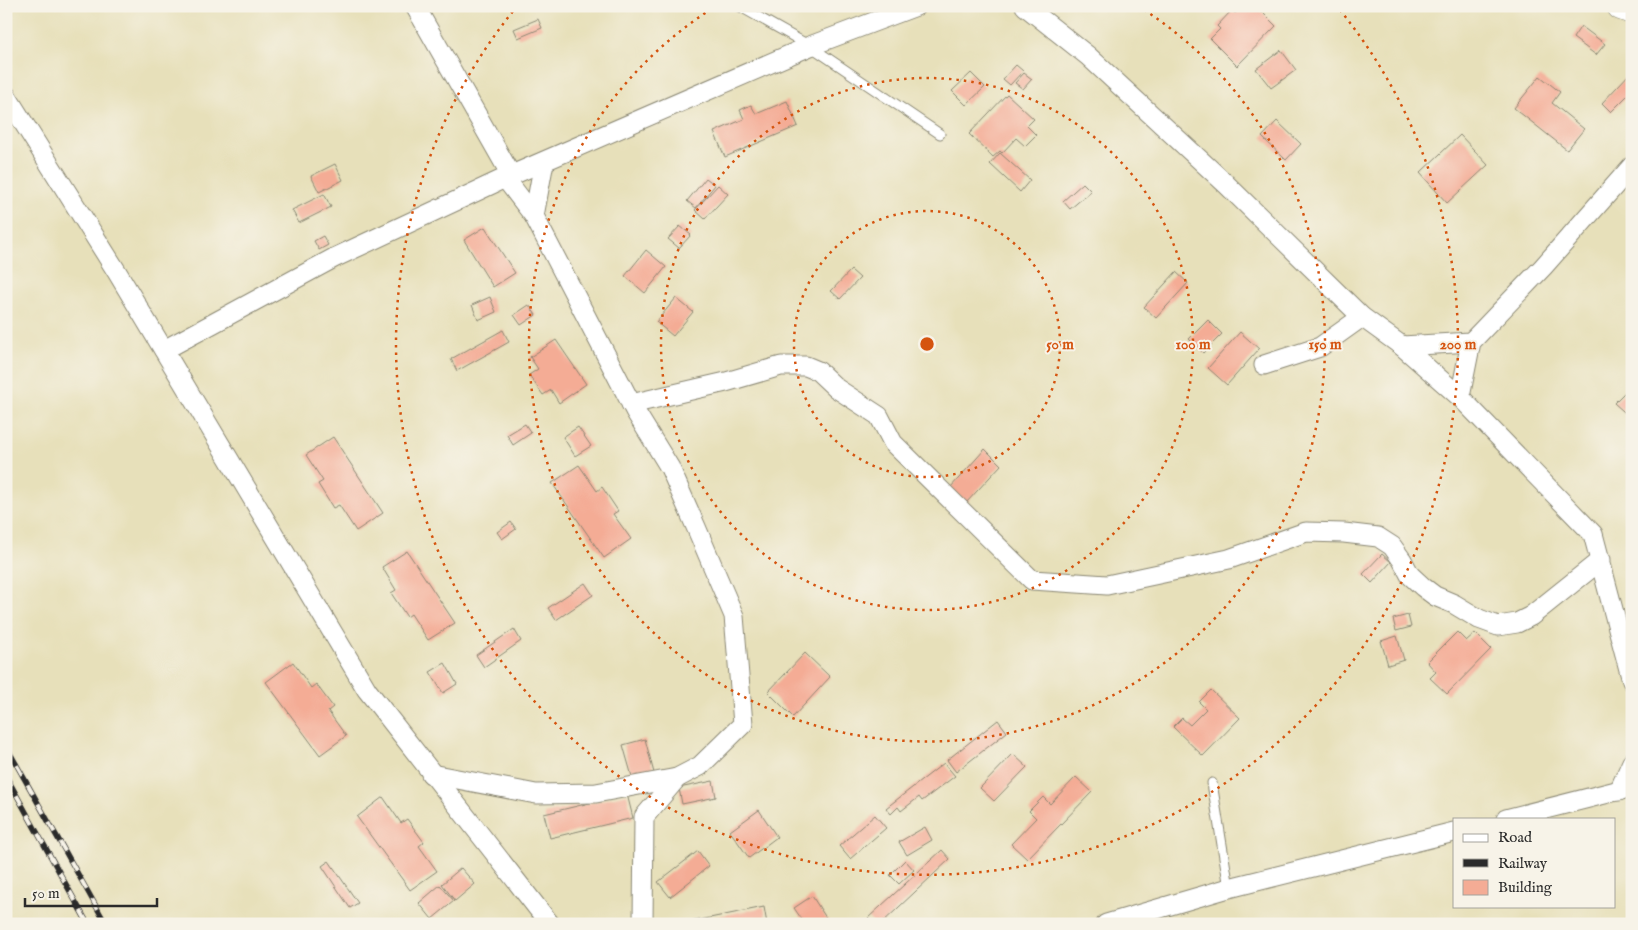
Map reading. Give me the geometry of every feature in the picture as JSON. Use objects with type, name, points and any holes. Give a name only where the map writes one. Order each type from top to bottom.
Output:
[{"type":"main road","points":[[1621,6],[1632,10]]},
{"type":"street","points":[[415,6],[508,177],[534,216],[632,404],[670,468],[734,616],[743,724],[700,766],[677,778],[596,794],[536,794],[431,774]]},
{"type":"street","points":[[164,350],[334,258],[508,177],[810,46],[916,6]]},
{"type":"street","points":[[1025,6],[1096,63],[1226,184],[1362,317],[1402,346],[1460,397],[1592,534],[1601,560],[1632,681]]},
{"type":"street","points":[[6,95],[164,350],[367,690],[550,924]]},
{"type":"street","points":[[534,216],[544,162]]},
{"type":"street","points":[[1460,397],[1471,342],[1543,267],[1632,166]]},
{"type":"street","points":[[1264,365],[1320,347],[1362,317]]},
{"type":"street","points":[[1402,346],[1471,342]]},
{"type":"street","points":[[632,404],[726,382],[781,366],[806,366],[818,371],[836,388],[879,416],[893,443],[1032,580],[1107,585],[1229,559],[1306,532],[1344,533],[1378,538],[1392,546],[1410,575],[1423,587],[1435,596],[1454,604],[1479,619],[1498,626],[1517,623],[1531,616],[1601,560]]},
{"type":"street","points":[[1510,818],[1625,789],[1632,762]]},
{"type":"street","points":[[643,924],[644,817],[677,778]]},
{"type":"street","points":[[1114,923],[1229,888],[1453,832]]},
{"type":"lane","points":[[739,6],[810,46],[940,134]]},
{"type":"lane","points":[[1212,783],[1229,888]]},
{"type":"path","points":[[6,23],[14,6]]},
{"type":"building","points":[[1242,6],[1256,6],[1276,26],[1237,66],[1210,39],[1220,29],[1217,26],[1232,10],[1235,13]]},
{"type":"building","points":[[538,19],[542,28],[518,38],[514,29]]},
{"type":"building","points":[[1581,26],[1605,44],[1596,55],[1573,38]]},
{"type":"building","points":[[1281,50],[1296,70],[1271,88],[1256,69]]},
{"type":"building","points":[[1016,65],[1023,71],[1010,85],[1003,79]]},
{"type":"building","points":[[1632,71],[1632,91],[1611,112],[1602,103]]},
{"type":"building","points":[[971,73],[985,87],[966,105],[952,91]]},
{"type":"building","points":[[1024,73],[1032,79],[1023,89],[1015,83]]},
{"type":"building","points":[[1540,76],[1560,92],[1552,103],[1584,129],[1567,150],[1514,108]]},
{"type":"building","points":[[1007,94],[1034,119],[1027,126],[1036,135],[1025,146],[1016,138],[1002,153],[1000,151],[993,157],[969,134]]},
{"type":"building","points":[[787,101],[798,126],[725,157],[714,132],[744,119],[740,110],[751,105],[756,114]]},
{"type":"building","points":[[1277,121],[1301,144],[1286,160],[1262,137]]},
{"type":"building","points":[[1460,135],[1488,165],[1447,203],[1420,173]]},
{"type":"building","points":[[1000,153],[1030,180],[1020,192],[990,164]]},
{"type":"building","points":[[335,164],[343,180],[319,192],[311,176]]},
{"type":"building","points":[[706,178],[715,185],[696,208],[687,201]]},
{"type":"building","points":[[1083,183],[1091,191],[1070,209],[1063,201]]},
{"type":"building","points":[[718,185],[728,194],[705,219],[695,210]]},
{"type":"building","points":[[324,194],[331,207],[299,223],[292,210]]},
{"type":"building","points":[[680,226],[691,235],[679,248],[668,239]]},
{"type":"building","points":[[485,227],[515,273],[493,287],[464,240]]},
{"type":"building","points":[[323,236],[328,245],[319,250],[314,241]]},
{"type":"building","points":[[646,250],[666,267],[645,293],[625,276]]},
{"type":"building","points":[[851,270],[860,278],[840,299],[831,291]]},
{"type":"building","points":[[1176,272],[1188,283],[1156,318],[1144,307]]},
{"type":"building","points":[[490,297],[496,312],[478,320],[472,305]]},
{"type":"building","points":[[676,298],[693,312],[673,336],[656,322]]},
{"type":"building","points":[[529,305],[536,315],[521,325],[514,315]]},
{"type":"building","points":[[1208,320],[1222,334],[1203,353],[1189,339]]},
{"type":"building","points":[[503,330],[509,342],[457,371],[451,359]]},
{"type":"building","points":[[1240,332],[1259,349],[1227,385],[1208,368]]},
{"type":"building","points":[[556,340],[586,384],[559,403],[551,390],[543,395],[529,375],[538,369],[530,357]]},
{"type":"building","points":[[1632,385],[1632,419],[1614,403]]},
{"type":"building","points":[[525,424],[531,433],[513,445],[507,435]]},
{"type":"building","points":[[578,427],[591,446],[575,456],[563,437]]},
{"type":"building","points":[[333,437],[383,513],[356,531],[339,505],[333,508],[318,484],[323,481],[306,455]]},
{"type":"building","points":[[985,449],[1001,465],[966,503],[950,488]]},
{"type":"building","points":[[579,465],[597,491],[602,487],[618,511],[613,514],[631,539],[604,558],[552,483]]},
{"type":"building","points":[[511,522],[516,529],[502,539],[497,532]]},
{"type":"building","points":[[407,551],[455,623],[428,640],[411,614],[407,617],[391,593],[396,590],[382,567]]},
{"type":"building","points":[[1382,554],[1391,562],[1372,583],[1363,574]]},
{"type":"building","points":[[585,583],[593,595],[556,620],[548,608]]},
{"type":"building","points":[[1408,615],[1411,627],[1396,631],[1393,619]]},
{"type":"building","points":[[514,629],[521,641],[484,667],[476,655]]},
{"type":"building","points":[[1457,632],[1466,641],[1475,633],[1491,649],[1447,694],[1430,678],[1436,672],[1427,662]]},
{"type":"building","points":[[1397,636],[1404,660],[1388,665],[1381,641]]},
{"type":"building","points":[[805,653],[830,677],[793,717],[768,692]]},
{"type":"building","points":[[293,662],[311,688],[316,684],[333,707],[328,711],[346,736],[320,755],[266,682]]},
{"type":"building","points":[[445,663],[457,684],[443,693],[430,672]]},
{"type":"building","points":[[1211,690],[1240,718],[1203,756],[1173,727],[1182,718],[1190,725],[1206,709],[1199,702]]},
{"type":"building","points":[[998,720],[1007,732],[956,772],[947,760]]},
{"type":"building","points":[[645,739],[654,773],[633,780],[623,745]]},
{"type":"building","points":[[1013,754],[1027,767],[994,801],[980,788]]},
{"type":"building","points":[[944,763],[955,776],[922,801],[919,797],[901,811],[898,807],[891,814],[886,808]]},
{"type":"building","points":[[1076,777],[1092,792],[1027,859],[1011,844],[1036,818],[1029,811],[1043,797],[1050,804]]},
{"type":"building","points":[[713,781],[716,797],[682,804],[679,788]]},
{"type":"building","points":[[627,794],[633,818],[550,838],[544,814]]},
{"type":"building","points":[[383,797],[401,823],[407,819],[424,842],[419,846],[437,871],[410,890],[357,817]]},
{"type":"building","points":[[759,810],[777,837],[749,858],[730,831]]},
{"type":"building","points":[[875,815],[886,828],[850,859],[839,846]]},
{"type":"building","points":[[925,827],[932,840],[907,855],[899,842]]},
{"type":"building","points":[[942,850],[950,859],[881,924],[874,924],[868,918]]},
{"type":"building","points":[[698,851],[709,866],[670,897],[658,882]]},
{"type":"building","points":[[905,860],[914,870],[899,884],[890,875]]},
{"type":"building","points":[[329,861],[358,903],[350,908],[322,866]]},
{"type":"building","points":[[461,868],[475,884],[455,901],[442,884]]},
{"type":"building","points":[[440,885],[454,901],[432,919],[419,903]]},
{"type":"building","points":[[812,896],[830,924],[805,924],[794,908]]},
{"type":"building","points":[[764,907],[767,924],[685,924],[685,923]]},
{"type":"railway","points":[[6,746],[106,924]]},
{"type":"railway","points":[[6,776],[88,924]]}]
